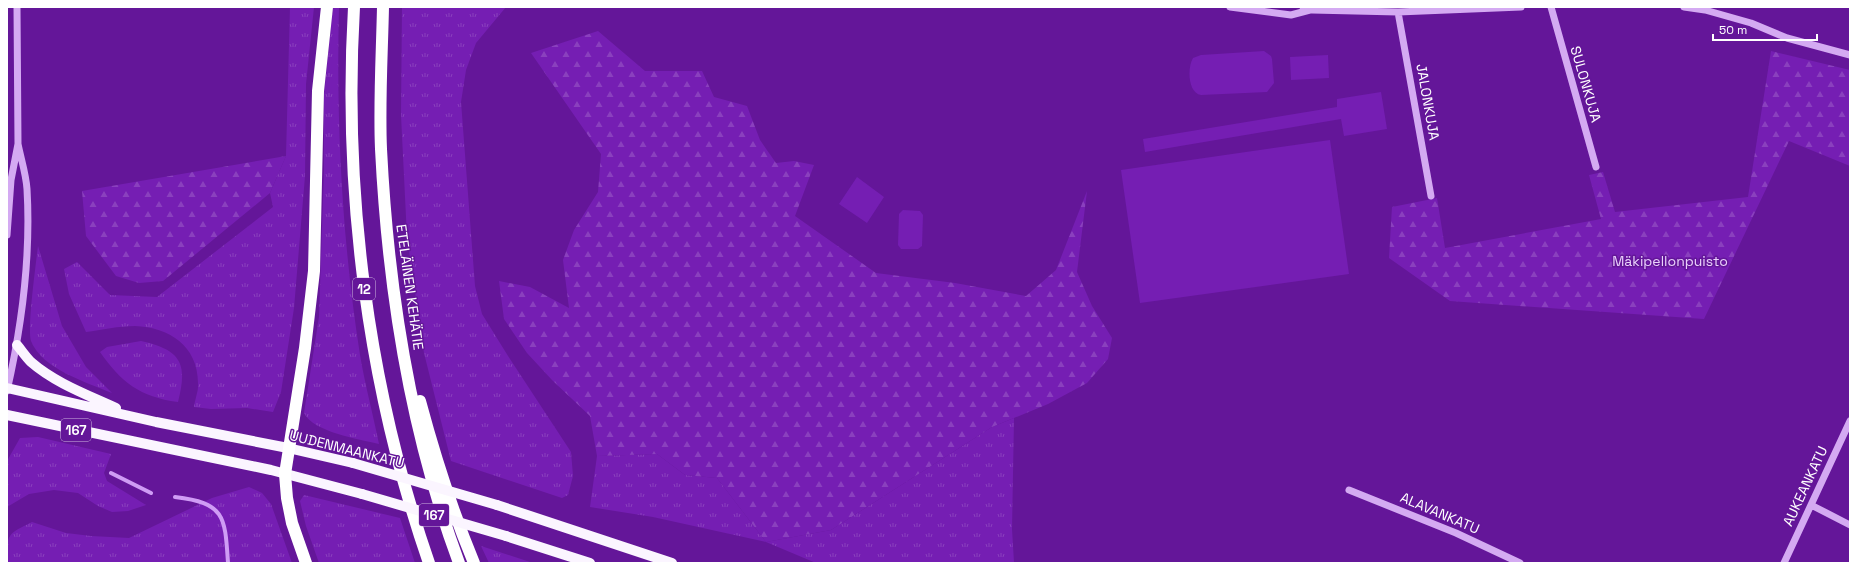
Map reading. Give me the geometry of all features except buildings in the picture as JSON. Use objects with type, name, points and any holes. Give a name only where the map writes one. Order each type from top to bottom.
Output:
[{"type":"highway","points":[[306,563],[292,523],[287,498],[285,474],[305,348],[314,271],[318,91],[327,7]]},
{"type":"highway","name":"12","points":[[354,7],[354,160],[364,290],[374,350],[392,436],[415,524],[429,563]]},
{"type":"highway","name":"ETELÄINEN KEHÄTIE","points":[[383,7],[381,148],[387,230],[395,304],[416,420],[444,523],[459,563]]},
{"type":"highway","points":[[395,304],[434,455],[474,563]]},
{"type":"main road","points":[[17,345],[30,361],[42,370],[72,387],[136,417]]},
{"type":"main road","name":"UUDENMAANKATU","points":[[7,389],[196,431],[288,448],[353,463],[497,505],[672,563]]},
{"type":"main road","name":"167","points":[[7,415],[285,474],[362,494],[506,536],[590,563]]},
{"type":"street","points":[[7,389],[17,345],[28,255],[27,188],[18,144],[17,7]]},
{"type":"street","points":[[1230,7],[1291,14],[1312,10],[1398,12],[1521,7]]},
{"type":"street","points":[[1303,7],[1312,10]]},
{"type":"street","name":"SULONKUJA","points":[[1552,7],[1596,167]]},
{"type":"street","points":[[1684,7],[1705,9],[1751,23],[1787,38],[1850,55]]},
{"type":"street","name":"JALONKUJA","points":[[1398,12],[1431,196]]},
{"type":"street","points":[[7,235],[11,180],[18,144]]},
{"type":"street","name":"AUKEANKATU","points":[[1784,563],[1850,421]]},
{"type":"street","name":"ALAVANKATU","points":[[1349,490],[1456,533],[1520,563]]},
{"type":"street","points":[[1811,505],[1850,525]]},
{"type":"green space","points":[[290,7],[314,7],[306,84],[305,176],[294,308],[281,392],[273,412],[247,408],[211,409],[194,407],[198,386],[197,370],[187,349],[170,335],[147,327],[135,326],[86,332],[69,294],[64,269],[77,262],[110,295],[157,297],[273,207],[270,193],[286,156]]},
{"type":"green space","points":[[333,7],[339,7],[338,94],[342,181],[349,268],[360,355],[379,444],[326,430],[309,420],[304,413],[319,317],[324,170],[324,95]]},
{"type":"green space","points":[[402,7],[506,7],[476,43],[466,70],[461,102],[475,286],[482,314],[571,452],[573,476],[568,495],[562,498],[451,461],[424,353],[407,237],[401,115]]},
{"type":"green space","points":[[598,31],[645,71],[702,71],[714,97],[747,106],[760,140],[776,163],[794,161],[814,165],[795,216],[876,273],[955,283],[1026,296],[1056,270],[1087,191],[1077,272],[1092,306],[1112,338],[1108,359],[1087,383],[1048,404],[992,427],[831,530],[766,542],[717,478],[685,475],[657,454],[597,456],[590,416],[552,380],[527,353],[504,319],[499,281],[530,287],[569,308],[563,260],[574,230],[598,192],[601,154],[531,53]]},
{"type":"green space","points":[[1264,51],[1271,56],[1272,59],[1274,83],[1267,92],[1201,95],[1193,90],[1189,74],[1193,58],[1201,55]]},
{"type":"green space","name":"Mäkipellonpuisto","points":[[1771,51],[1850,70],[1850,166],[1789,141],[1704,319],[1450,301],[1389,258],[1392,207],[1437,198],[1445,248],[1601,219],[1589,175],[1603,172],[1615,212],[1748,197]]},
{"type":"green space","points":[[1328,55],[1329,78],[1291,80],[1290,57]]},
{"type":"green space","points":[[1381,92],[1387,129],[1344,136],[1341,119],[1145,152],[1143,139],[1337,107],[1337,99]]},
{"type":"green space","points":[[1330,140],[1349,274],[1140,303],[1121,170]]},
{"type":"green space","points":[[286,156],[270,193],[163,281],[139,283],[116,276],[86,236],[82,191]]},
{"type":"green space","points":[[857,177],[884,197],[867,223],[839,204]]},
{"type":"green space","points":[[903,210],[920,211],[923,215],[922,246],[918,249],[901,249],[898,245],[899,214]]},
{"type":"green space","points":[[38,246],[62,326],[86,367],[112,393],[78,379],[55,367],[37,351],[31,341],[30,323]]},
{"type":"green space","points":[[141,341],[165,349],[173,354],[178,360],[182,377],[178,402],[165,400],[142,392],[124,380],[100,352],[107,347]]},
{"type":"green space","points":[[1014,418],[1012,529],[1014,563],[816,563],[766,542],[831,530],[992,427]]},
{"type":"green space","points":[[38,437],[111,454],[104,473],[107,481],[146,505],[128,511],[112,512],[98,506],[78,493],[54,490],[29,494],[7,507],[7,461],[20,438]]},
{"type":"green space","points":[[657,454],[685,475],[717,478],[766,542],[653,517],[590,507],[597,456]]},
{"type":"green space","points":[[249,487],[262,493],[271,504],[292,563],[7,563],[7,546],[10,536],[17,530],[32,522],[66,533],[129,538],[212,498]]},
{"type":"green space","points":[[304,495],[400,518],[415,563],[319,563],[306,526],[300,501]]},
{"type":"green space","points":[[481,546],[533,563],[489,563]]},
{"type":"waterway","points":[[111,473],[151,493]]},
{"type":"waterway","points":[[175,497],[204,503],[213,508],[219,515],[223,523],[228,563]]}]
